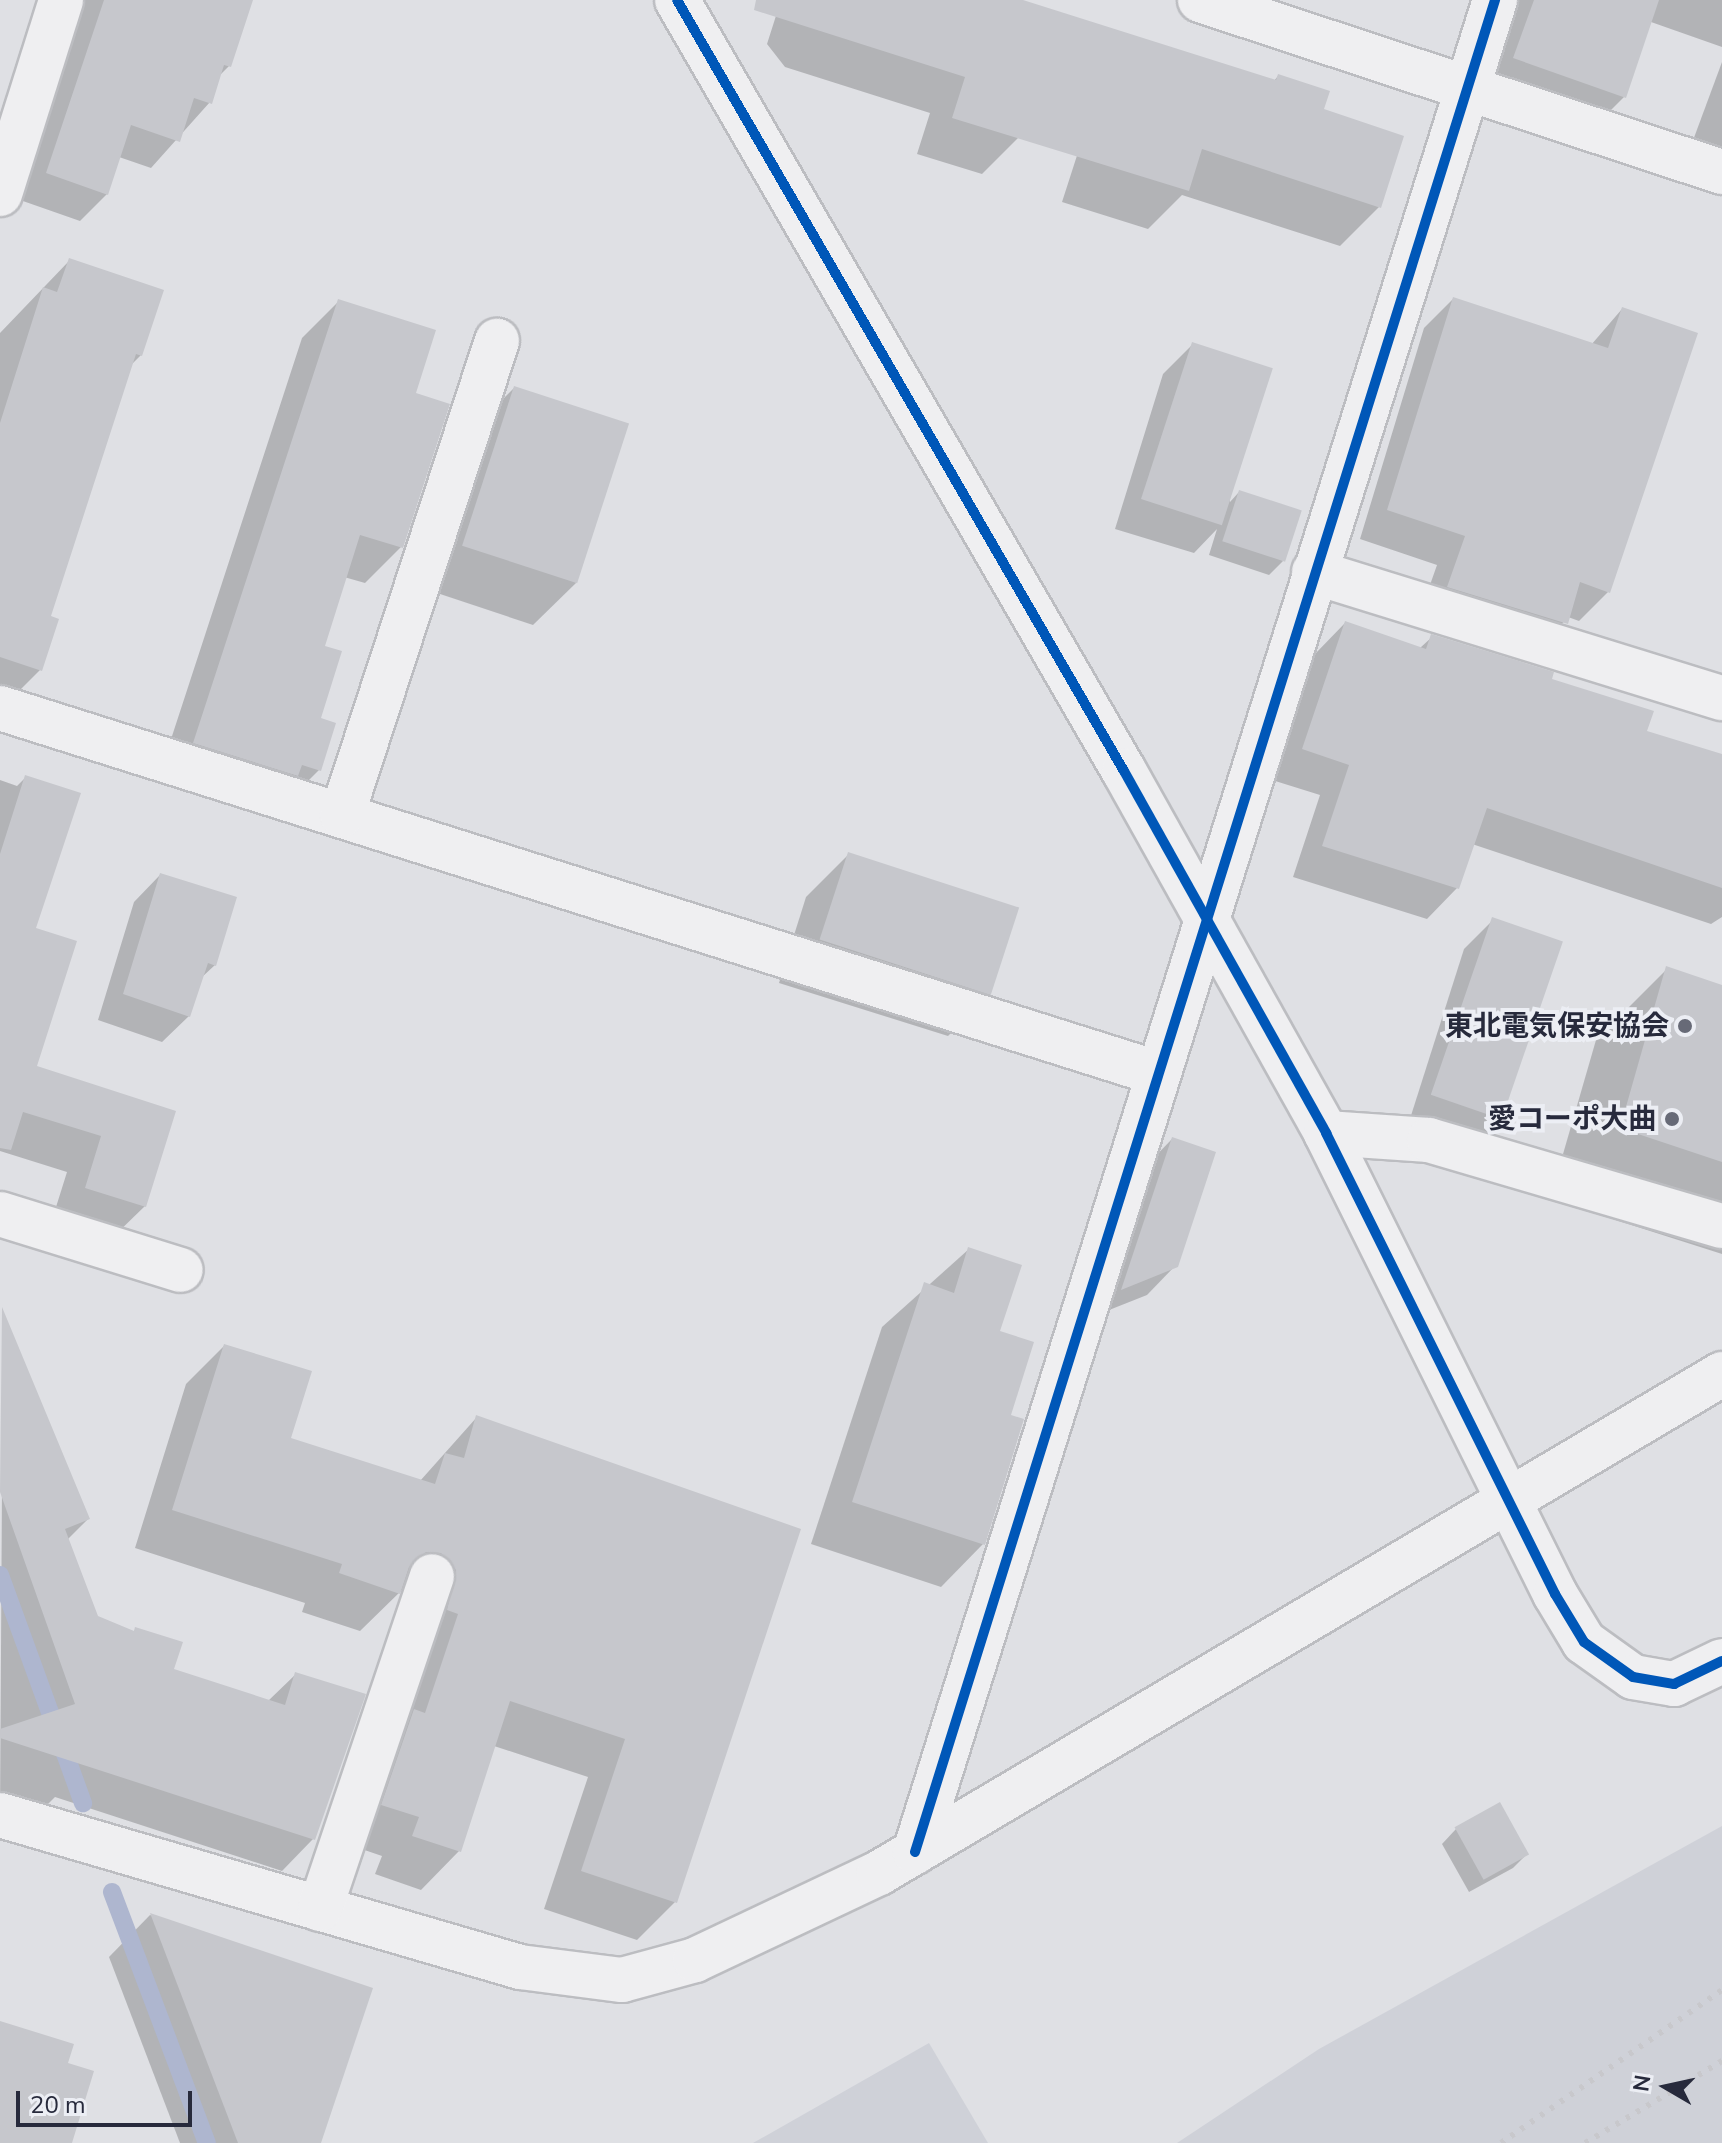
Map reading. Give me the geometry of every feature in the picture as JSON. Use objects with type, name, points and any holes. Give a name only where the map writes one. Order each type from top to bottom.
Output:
[{"type":"street","points":[[0,194],[61,0]]},
{"type":"street","points":[[677,0],[1206,917],[1326,1133],[1508,1500],[1584,1642],[1633,1677],[1674,1684],[1722,1661]]},
{"type":"street","points":[[1200,0],[1722,172]]},
{"type":"street","points":[[915,1852],[1495,0]]},
{"type":"street","points":[[342,815],[497,341]]},
{"type":"street","points":[[1314,572],[1722,698]]},
{"type":"street","points":[[0,708],[1157,1073]]},
{"type":"street","points":[[1326,1133],[1429,1140],[1722,1226]]},
{"type":"street","points":[[0,1214],[181,1270]]},
{"type":"street","points":[[0,1815],[520,1967],[622,1980],[695,1960],[915,1852],[1722,1374]]},
{"type":"street","points":[[320,1909],[432,1576]]},
{"type":"shaded area","points":[[1722,1826],[1722,2143],[1177,2143],[1319,2049]]},
{"type":"shaded area","points":[[929,2043],[988,2143],[753,2143]]},
{"type":"building","points":[[104,0],[253,0],[231,67],[224,65],[212,104],[194,98],[180,142],[131,125],[108,195],[46,173]]},
{"type":"building","points":[[756,0],[1023,0],[1276,80],[1278,74],[1330,91],[1324,109],[1404,136],[1381,208],[1202,149],[1189,191],[952,118],[965,77],[754,10]]},
{"type":"building","points":[[1534,0],[1659,0],[1626,98],[1513,58]]},
{"type":"building","points":[[69,258],[164,290],[142,356],[136,354],[51,616],[59,619],[42,671],[0,657],[0,423],[43,287],[57,292]]},
{"type":"building","points":[[1453,297],[1608,348],[1622,307],[1698,333],[1610,593],[1580,582],[1568,624],[1447,587],[1465,536],[1387,510]]},
{"type":"building","points":[[338,299],[436,330],[416,393],[450,404],[403,548],[360,535],[325,646],[342,651],[321,718],[336,723],[321,771],[302,765],[298,776],[193,743]]},
{"type":"building","points":[[1192,342],[1273,368],[1222,525],[1141,499]]},
{"type":"building","points":[[514,386],[629,423],[577,583],[462,546]]},
{"type":"building","points":[[1239,490],[1302,510],[1285,562],[1222,541]]},
{"type":"building","points":[[1345,621],[1426,649],[1431,634],[1554,672],[1552,679],[1654,711],[1647,731],[1722,754],[1722,888],[1487,808],[1459,889],[1322,846],[1349,765],[1302,749]]},
{"type":"building","points":[[25,775],[81,793],[36,928],[77,941],[37,1066],[176,1111],[146,1207],[85,1188],[101,1136],[23,1112],[11,1150],[0,1148],[0,854]]},
{"type":"building","points":[[848,852],[1019,908],[991,995],[820,939]]},
{"type":"building","points":[[160,873],[237,897],[216,966],[208,963],[190,1017],[123,994]]},
{"type":"building","points":[[1492,917],[1563,941],[1502,1119],[1431,1095]]},
{"type":"building","points":[[1666,966],[1722,985],[1722,1162],[1620,1128]]},
{"type":"building","points":[[1172,1137],[1216,1152],[1178,1267],[1121,1290]]},
{"type":"building","points":[[968,1247],[1022,1265],[1000,1331],[1034,1342],[1011,1415],[1024,1419],[985,1545],[852,1502],[924,1282],[954,1293]]},
{"type":"building","points":[[2,1307],[90,1519],[65,1529],[98,1616],[134,1631],[135,1627],[183,1642],[174,1669],[285,1705],[295,1672],[366,1694],[315,1840],[0,1738],[0,1729],[75,1704],[0,1492]]},
{"type":"building","points":[[224,1344],[312,1371],[291,1438],[435,1484],[445,1453],[464,1458],[476,1415],[801,1529],[677,1903],[581,1871],[625,1739],[510,1701],[461,1852],[412,1836],[419,1817],[381,1805],[414,1709],[425,1713],[458,1614],[447,1610],[456,1570],[441,1553],[426,1552],[409,1567],[400,1594],[339,1573],[342,1564],[172,1510]]},
{"type":"building","points":[[1500,1802],[1529,1854],[1484,1880],[1455,1827]]},
{"type":"building","points":[[150,1913],[373,1988],[321,2143],[238,2143]]},
{"type":"building","points":[[0,2021],[74,2044],[68,2063],[94,2071],[72,2143],[0,2143]]},
{"type":"waterway","points":[[0,1575],[83,1803]]},
{"type":"waterway","points":[[112,1892],[207,2143]]},
{"type":"railway","points":[[1501,2143],[1722,1990]]},
{"type":"railway","points":[[1585,2143],[1722,2061]]},
{"type":"cycle path","points":[[677,0],[1124,771],[1326,1133],[1555,1594],[1584,1642],[1633,1677],[1674,1684],[1722,1661]]},
{"type":"cycle path","points":[[915,1852],[1495,0]]},
{"type":"place","name":"東北電気保安協会","points":[[1685,1026]]},
{"type":"place","name":"愛コーポ大曲","points":[[1672,1119]]}]
